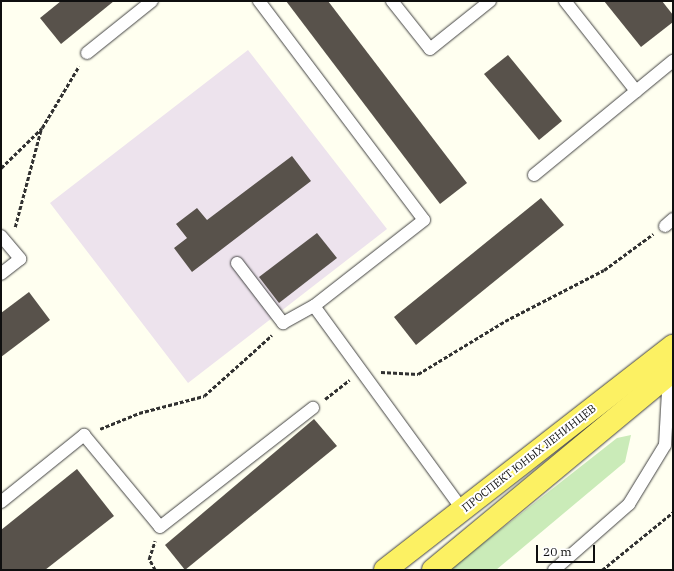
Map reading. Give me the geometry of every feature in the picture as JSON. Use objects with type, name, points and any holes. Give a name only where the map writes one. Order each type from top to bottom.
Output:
[{"type":"main road","name":"ПРОСПЕКТ ЮНЫХ ЛЕНИНЦЕВ","points":[[385,570],[673,346]]},
{"type":"main road","name":"ПРОСПЕКТ ЮНЫХ ЛЕНИНЦЕВ","points":[[433,570],[671,373]]},
{"type":"lane","points":[[88,53],[152,1]]},
{"type":"lane","points":[[237,263],[284,323],[314,306],[424,220],[259,1]]},
{"type":"lane","points":[[392,1],[430,50],[490,1]]},
{"type":"lane","points":[[565,1],[636,91]]},
{"type":"lane","points":[[534,175],[673,61]]},
{"type":"lane","points":[[1,236],[20,259],[1,274]]},
{"type":"lane","points":[[314,306],[462,510]]},
{"type":"lane","points":[[554,570],[629,504],[665,445],[671,373]]},
{"type":"lane","points":[[1,502],[84,435],[160,527],[313,408]]},
{"type":"path","points":[[1,168],[42,128],[88,53]]},
{"type":"path","points":[[9,246],[42,128]]},
{"type":"path","points":[[313,408],[361,371],[418,374],[505,321],[604,270],[669,222]]},
{"type":"path","points":[[84,435],[139,413],[204,396],[284,323]]},
{"type":"path","points":[[602,570],[673,512]]},
{"type":"path","points":[[154,570],[149,559],[160,527]]},
{"type":"shaded area","points":[[248,50],[387,229],[188,383],[50,203]]},
{"type":"green space","points":[[631,435],[625,462],[496,570],[449,570],[617,438]]},
{"type":"building","points":[[61,1],[114,1],[61,44],[40,18]]},
{"type":"building","points":[[286,1],[328,1],[467,183],[440,204]]},
{"type":"building","points":[[604,1],[662,1],[673,15],[673,22],[641,47]]},
{"type":"building","points":[[508,55],[562,121],[539,140],[484,74]]},
{"type":"building","points":[[292,156],[311,181],[192,272],[174,248],[187,238],[176,224],[197,208],[207,220]]},
{"type":"building","points":[[541,198],[564,225],[416,345],[394,317]]},
{"type":"building","points":[[317,233],[337,258],[279,303],[259,277]]},
{"type":"building","points":[[29,292],[50,320],[1,357],[1,313]]},
{"type":"building","points":[[314,419],[337,446],[185,570],[165,545]]},
{"type":"building","points":[[77,469],[114,516],[45,570],[1,570],[1,530]]}]
